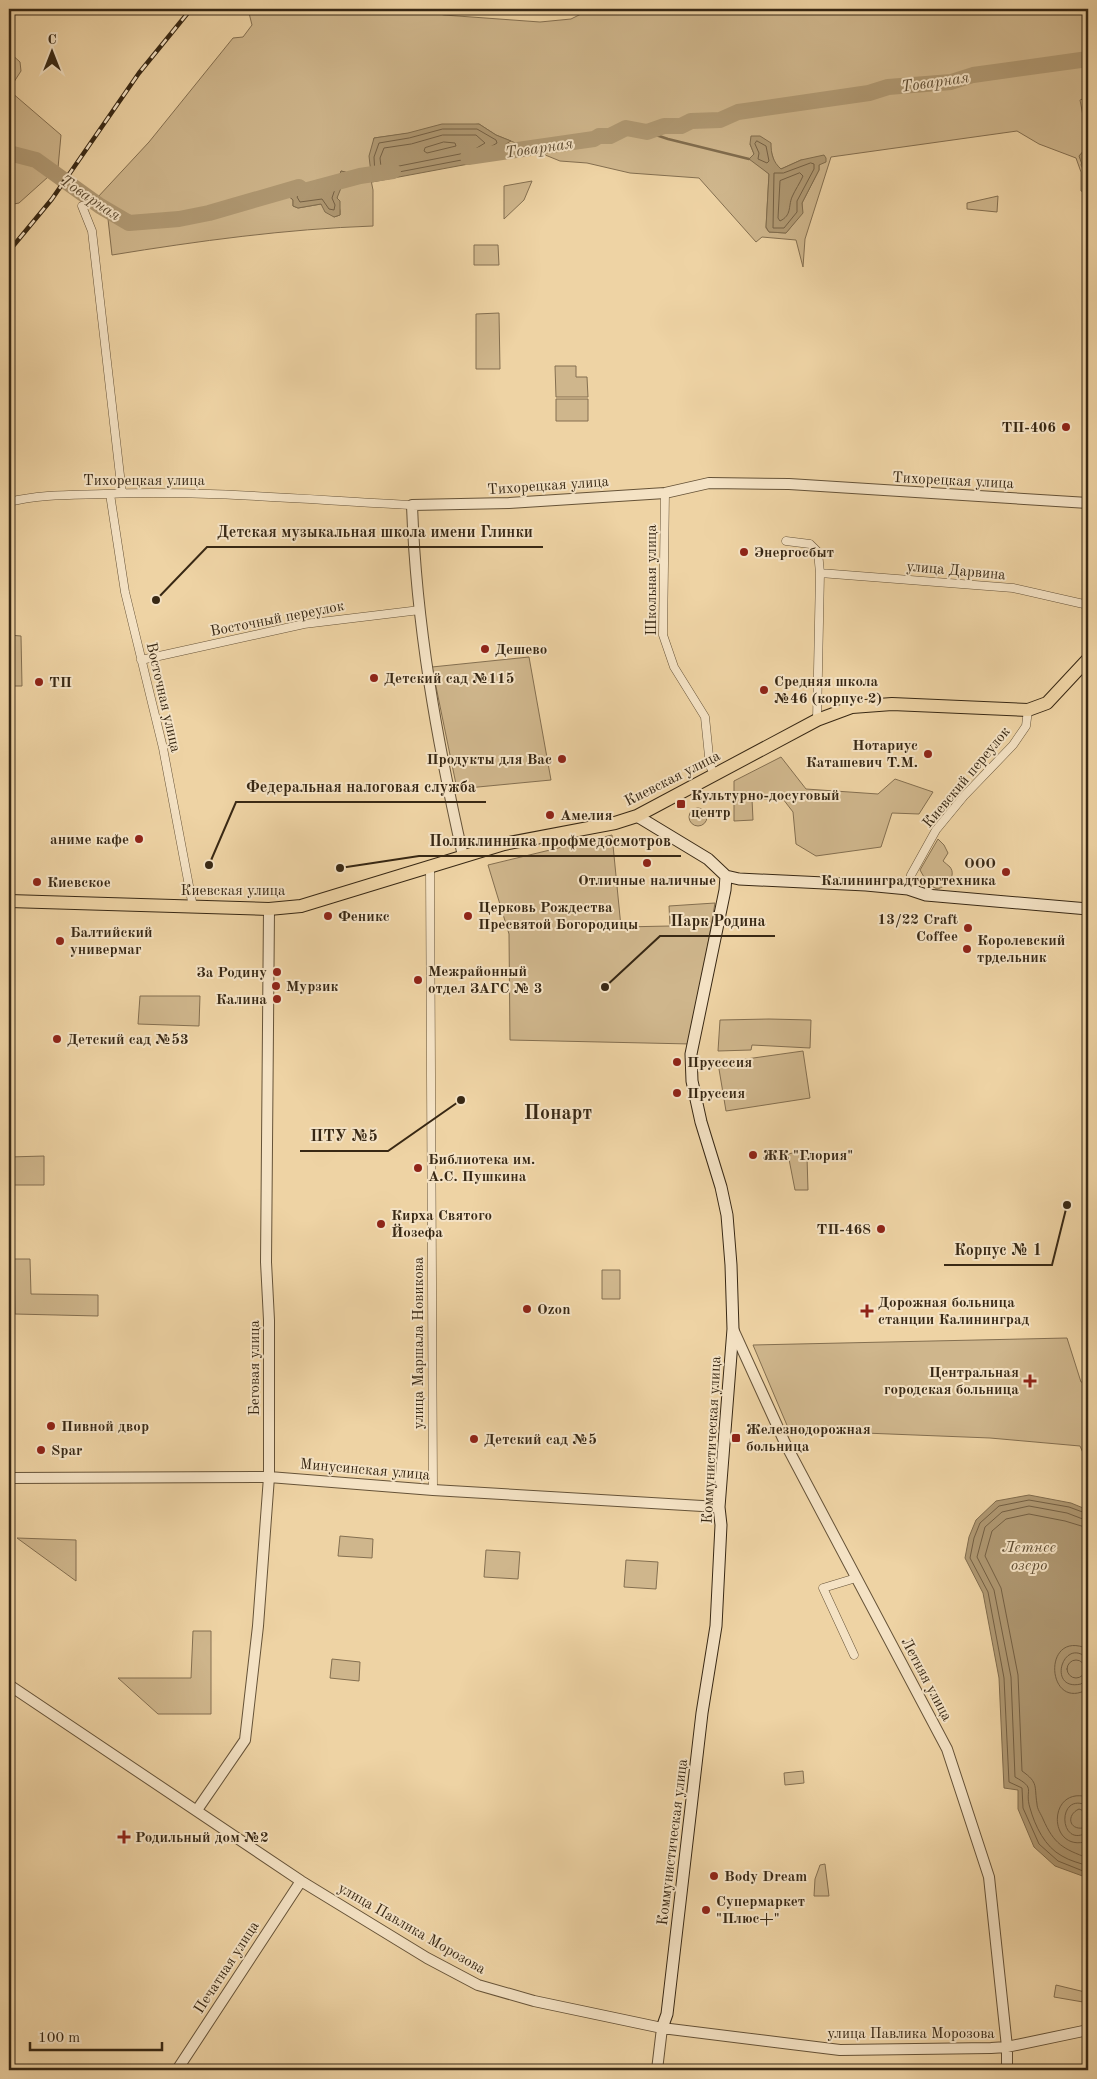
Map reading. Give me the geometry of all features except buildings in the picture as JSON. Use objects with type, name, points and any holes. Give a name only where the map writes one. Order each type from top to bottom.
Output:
[{"type":"main road","name":"Киевская улица","points":[[9,901],[269,909],[301,906],[504,844],[609,824],[637,816],[817,720],[844,709],[892,704],[1028,710],[1047,703],[1088,659]]},
{"type":"main road","points":[[637,816],[708,858],[726,876],[739,879],[908,889],[926,895],[1088,909]]},
{"type":"main road","name":"Коммунистическая улица","points":[[662,2028],[667,2014],[702,1714],[716,1626],[721,1525],[719,1507],[733,1329],[727,1215],[721,1186],[699,1114],[692,1081],[691,1054],[725,890],[726,876]]},
{"type":"street","points":[[82,206],[92,231],[122,493]]},
{"type":"street","name":"Тихорецкая улица","points":[[9,502],[47,496],[122,493],[285,497],[412,505],[509,503],[665,493],[709,483],[756,483],[1088,503]]},
{"type":"street","name":"Школьная улица","points":[[665,493],[662,635],[674,667],[705,717],[710,766],[715,775]]},
{"type":"street","name":"Восточная улица","points":[[110,494],[126,592],[163,748],[193,907]]},
{"type":"street","points":[[412,505],[424,648],[440,746],[463,856]]},
{"type":"street","points":[[786,541],[810,544],[818,552],[820,573],[817,720]]},
{"type":"street","name":"улица Дарвина","points":[[820,573],[1013,588],[1088,605]]},
{"type":"street","name":"Восточный переулок","points":[[141,660],[304,624],[420,610]]},
{"type":"street","name":"Киевский переулок","points":[[908,889],[911,875],[936,830],[964,796],[1013,745],[1026,726],[1028,710]]},
{"type":"street","name":"улица Маршала Новикова","points":[[430,866],[433,1490]]},
{"type":"street","name":"Беговая улица","points":[[197,1810],[245,1740],[258,1626],[270,1477],[269,1320],[266,1262],[269,909]]},
{"type":"street","name":"Летняя улица","points":[[733,1329],[785,1443],[947,1749],[989,1877],[1007,2070]]},
{"type":"street","name":"Минусинская улица","points":[[9,1478],[270,1477],[433,1490],[719,1507]]},
{"type":"street","points":[[854,1655],[823,1588],[856,1578]]},
{"type":"street","name":"улица Павлика Морозова","points":[[9,1685],[301,1881],[427,1958],[478,1985],[534,2001],[662,2028],[840,2050],[1006,2047],[1088,2030]]},
{"type":"street","name":"Печатная улица","points":[[177,2070],[301,1881]]},
{"type":"street","name":"Коммунистическая улица","points":[[657,2070],[662,2028]]},
{"type":"shaded area","points":[[253,9],[420,9],[444,15],[540,22],[571,19],[591,9],[1088,9],[1088,97],[1080,100],[1084,121],[1088,122],[1088,148],[1085,149],[1081,165],[1085,173],[1085,184],[1088,186],[1088,193],[1081,191],[1081,172],[1076,158],[1039,144],[1017,131],[831,157],[805,239],[803,267],[796,240],[762,237],[756,242],[699,178],[630,173],[587,163],[560,161],[496,135],[479,124],[374,138],[370,175],[373,190],[373,226],[242,236],[112,255],[108,219],[97,198],[149,142],[233,38],[243,37],[252,25],[249,13]],"holes":[[[750,144],[771,151],[775,164],[781,169],[801,160],[819,164],[819,170],[802,203],[802,213],[786,233],[769,232],[766,228],[769,174],[750,158],[754,154]],[[341,171],[360,176],[345,184],[339,190],[337,198],[340,215],[334,217],[321,204],[298,208],[293,206],[293,200],[288,196],[300,189],[339,178]]]},
{"type":"shaded area","points":[[9,52],[20,62],[21,71],[12,85],[11,92],[61,135],[58,168],[19,203],[9,205]]},
{"type":"shaded area","points":[[532,181],[524,200],[504,219],[504,186]]},
{"type":"shaded area","points":[[998,196],[997,212],[967,209],[967,203]]},
{"type":"shaded area","points":[[474,245],[498,245],[499,265],[474,265]]},
{"type":"shaded area","points":[[499,313],[500,369],[476,369],[476,314]]},
{"type":"shaded area","points":[[555,366],[576,366],[576,377],[587,377],[588,397],[556,397]]},
{"type":"shaded area","points":[[556,399],[588,399],[588,421],[556,421]]},
{"type":"shaded area","points":[[9,635],[21,636],[22,686],[9,686]]},
{"type":"shaded area","points":[[529,657],[551,780],[457,789],[432,667]]},
{"type":"shaded area","points":[[781,757],[806,789],[878,794],[895,779],[933,792],[919,814],[892,813],[881,847],[816,856],[796,844],[793,812],[783,799],[752,799],[753,820],[734,821],[734,781]]},
{"type":"shaded area","points":[[694,808],[702,808],[707,813],[705,824],[694,826],[689,821],[689,813]]},
{"type":"shaded area","points":[[612,835],[621,927],[670,926],[669,906],[715,903],[691,1044],[510,1040],[509,934],[488,865]]},
{"type":"shaded area","points":[[938,839],[948,853],[943,861],[950,867],[952,874],[947,884],[937,889],[928,884],[920,870]]},
{"type":"shaded area","points":[[140,996],[200,996],[199,1026],[138,1024]]},
{"type":"shaded area","points":[[720,1020],[811,1020],[810,1048],[752,1045],[751,1050],[718,1051]]},
{"type":"shaded area","points":[[803,1051],[810,1098],[726,1111],[718,1063]]},
{"type":"shaded area","points":[[797,1152],[807,1157],[808,1190],[795,1190],[788,1154]]},
{"type":"shaded area","points":[[44,1156],[44,1185],[9,1185],[9,1157]]},
{"type":"shaded area","points":[[14,1259],[30,1259],[31,1294],[98,1295],[98,1316],[15,1314]]},
{"type":"shaded area","points":[[602,1270],[620,1270],[620,1299],[602,1299]]},
{"type":"shaded area","points":[[1067,1338],[1081,1382],[1088,1383],[1088,1464],[1080,1446],[990,1438],[789,1430],[753,1345]]},
{"type":"shaded area","points":[[340,1536],[373,1539],[372,1558],[338,1556]]},
{"type":"shaded area","points":[[17,1538],[76,1540],[76,1581]]},
{"type":"shaded area","points":[[486,1550],[520,1552],[518,1579],[484,1577]]},
{"type":"shaded area","points":[[626,1560],[658,1562],[656,1589],[624,1587]]},
{"type":"shaded area","points":[[193,1631],[211,1631],[211,1714],[158,1714],[118,1678],[191,1678]]},
{"type":"shaded area","points":[[332,1659],[360,1662],[359,1681],[330,1678]]},
{"type":"shaded area","points":[[803,1771],[804,1783],[785,1785],[784,1773]]},
{"type":"shaded area","points":[[825,1864],[829,1896],[814,1896],[815,1879],[820,1865]]},
{"type":"shaded area","points":[[1056,1985],[1085,1992],[1083,2002],[1054,1997]]},
{"type":"water","points":[[442,124],[479,124],[496,135],[511,141],[474,163],[372,182],[369,156],[374,138],[408,133]]},
{"type":"water","points":[[751,136],[760,136],[771,143],[773,158],[781,169],[801,160],[824,155],[826,158],[826,162],[819,165],[819,170],[802,203],[803,213],[786,233],[769,232],[766,227],[769,174],[749,159],[754,154],[750,144]]},
{"type":"water","points":[[1088,148],[1088,186],[1085,184],[1085,173],[1079,156]]},
{"type":"water","points":[[341,171],[360,176],[360,181],[347,181],[341,188],[337,198],[340,201],[340,215],[334,217],[325,212],[321,204],[298,208],[293,206],[293,200],[288,195],[300,188],[339,178]]},
{"type":"water","name":"Летнее озеро","points":[[1029,1495],[1071,1503],[1088,1510],[1088,1878],[1055,1866],[1034,1847],[1018,1809],[1018,1790],[1004,1788],[999,1678],[983,1593],[965,1558],[969,1537],[976,1520],[996,1501]]},
{"type":"waterway","name":"Товарная","points":[[468,157],[594,139],[599,136],[610,136],[626,128],[647,132],[664,126],[681,126],[691,121],[720,120],[738,112],[869,93],[888,87],[951,82],[973,75],[1088,59]]},
{"type":"waterway","points":[[647,132],[749,159]]},
{"type":"waterway","name":"Товарная","points":[[9,153],[36,160],[100,206],[129,223],[179,219],[209,213],[299,187],[304,191],[360,176],[393,171]]},
{"type":"railway","points":[[9,251],[52,199],[139,73],[191,9]]},
{"type":"place","name":"ТП-406","points":[[1066,427]]},
{"type":"place","name":"Энергосбыт","points":[[744,552]]},
{"type":"place","name":"Детская музыкальная школа имени Глинки","points":[[156,600]]},
{"type":"place","name":"Дешево","points":[[485,649]]},
{"type":"place","name":"Детский сад №115","points":[[374,678]]},
{"type":"place","name":"ТП","points":[[39,682]]},
{"type":"place","name":"Средняя школа №46 (корпус 2)","points":[[764,690]]},
{"type":"place","name":"Нотариус Каташевич Т.М.","points":[[928,754]]},
{"type":"place","name":"Продукты для Вас","points":[[562,759]]},
{"type":"place","name":"Культурно-досуговый центр","points":[[681,804]]},
{"type":"place","name":"Амелия","points":[[550,815]]},
{"type":"place","name":"аниме кафе","points":[[139,839]]},
{"type":"place","name":"Отличные наличные","points":[[647,863]]},
{"type":"place","name":"Федеральная налоговая служба","points":[[209,865]]},
{"type":"place","name":"Поликлинника профмедосмотров","points":[[340,868]]},
{"type":"place","name":"ООО Калининградторгтехника","points":[[1006,872]]},
{"type":"place","name":"Киевское","points":[[37,882]]},
{"type":"place","name":"Феникс","points":[[328,916]]},
{"type":"place","name":"Церковь Рождества Пресвятой Богородицы","points":[[468,916]]},
{"type":"place","name":"13/22 Craft Coffee","points":[[968,928]]},
{"type":"place","name":"Балтийский универмаг","points":[[60,941]]},
{"type":"place","name":"Королевский трдельник","points":[[967,949]]},
{"type":"place","name":"За Родину","points":[[277,972]]},
{"type":"place","name":"Межрайонный отдел ЗАГС № 3","points":[[418,980]]},
{"type":"place","name":"Мурзик","points":[[276,986]]},
{"type":"place","name":"Парк Родина","points":[[605,987]]},
{"type":"place","name":"Калина","points":[[277,999]]},
{"type":"place","name":"Детский сад №53","points":[[57,1039]]},
{"type":"place","name":"Прусссия","points":[[677,1062]]},
{"type":"place","name":"Пруссия","points":[[677,1093]]},
{"type":"place","name":"ПТУ №5","points":[[461,1100]]},
{"type":"place","name":"ЖК \"Глория\"","points":[[753,1155]]},
{"type":"place","name":"Библиотека им. А.С. Пушкина","points":[[418,1168]]},
{"type":"place","name":"Корпус № 1","points":[[1067,1205]]},
{"type":"place","name":"Кирха Святого Йозефа","points":[[381,1224]]},
{"type":"place","name":"ТП-468","points":[[881,1229]]},
{"type":"place","name":"Ozon","points":[[527,1309]]},
{"type":"place","name":"Дорожная больница станции Калининград","points":[[867,1311]]},
{"type":"place","name":"Центральная городская больница","points":[[1030,1381]]},
{"type":"place","name":"Пивной двор","points":[[51,1426]]},
{"type":"place","name":"Железнодорожная больница","points":[[736,1438]]},
{"type":"place","name":"Детский сад №5","points":[[474,1439]]},
{"type":"place","name":"Spar","points":[[41,1450]]},
{"type":"place","name":"Родильный дом №2","points":[[124,1837]]},
{"type":"place","name":"Body Dream","points":[[714,1876]]},
{"type":"place","name":"Супермаркет \"Плюс+\"","points":[[706,1910]]},
{"type":"district","name":"Понарт","points":[[558,1112]]}]
